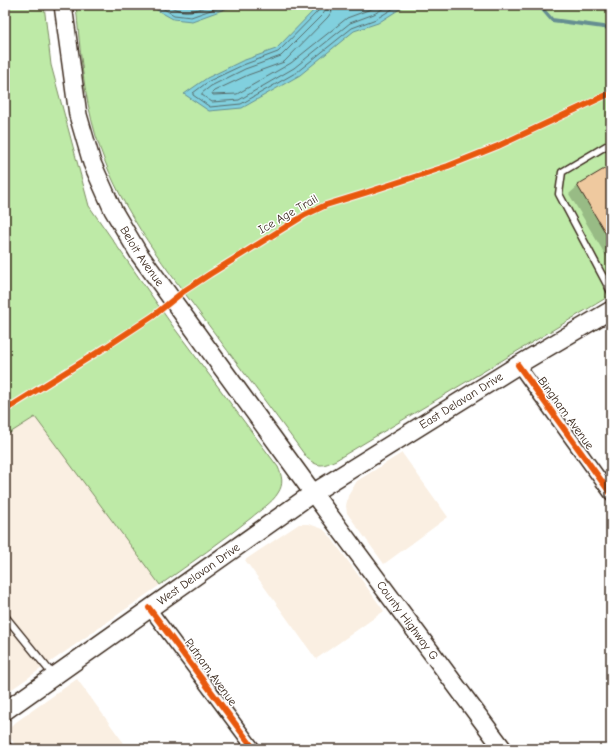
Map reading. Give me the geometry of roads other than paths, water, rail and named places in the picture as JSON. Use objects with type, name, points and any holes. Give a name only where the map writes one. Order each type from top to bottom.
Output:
[{"type":"main road","name":"Beloit Avenue","points":[[63,5],[78,115],[92,163],[113,210],[139,254],[313,493]]},
{"type":"main road","name":"East Delavan Drive","points":[[313,493],[518,365],[611,310]]},
{"type":"main road","name":"West Delavan Drive","points":[[5,711],[313,493]]},
{"type":"main road","name":"County Highway G","points":[[313,493],[503,749]]},
{"type":"street","name":"Bingham Avenue","points":[[518,365],[611,494]]},
{"type":"street","name":"Putnam Avenue","points":[[149,608],[254,749]]},
{"type":"lane","points":[[611,143],[562,172],[559,194],[611,292]]},
{"type":"lane","points":[[5,616],[54,677]]},
{"type":"water","points":[[152,5],[236,5],[192,21],[173,19],[155,9]]},
{"type":"water","points":[[319,5],[406,5],[378,23],[354,31],[300,75],[242,108],[209,111],[184,94],[207,78],[242,61],[276,49]]},
{"type":"waterway","points":[[539,5],[552,20],[611,28]]}]
